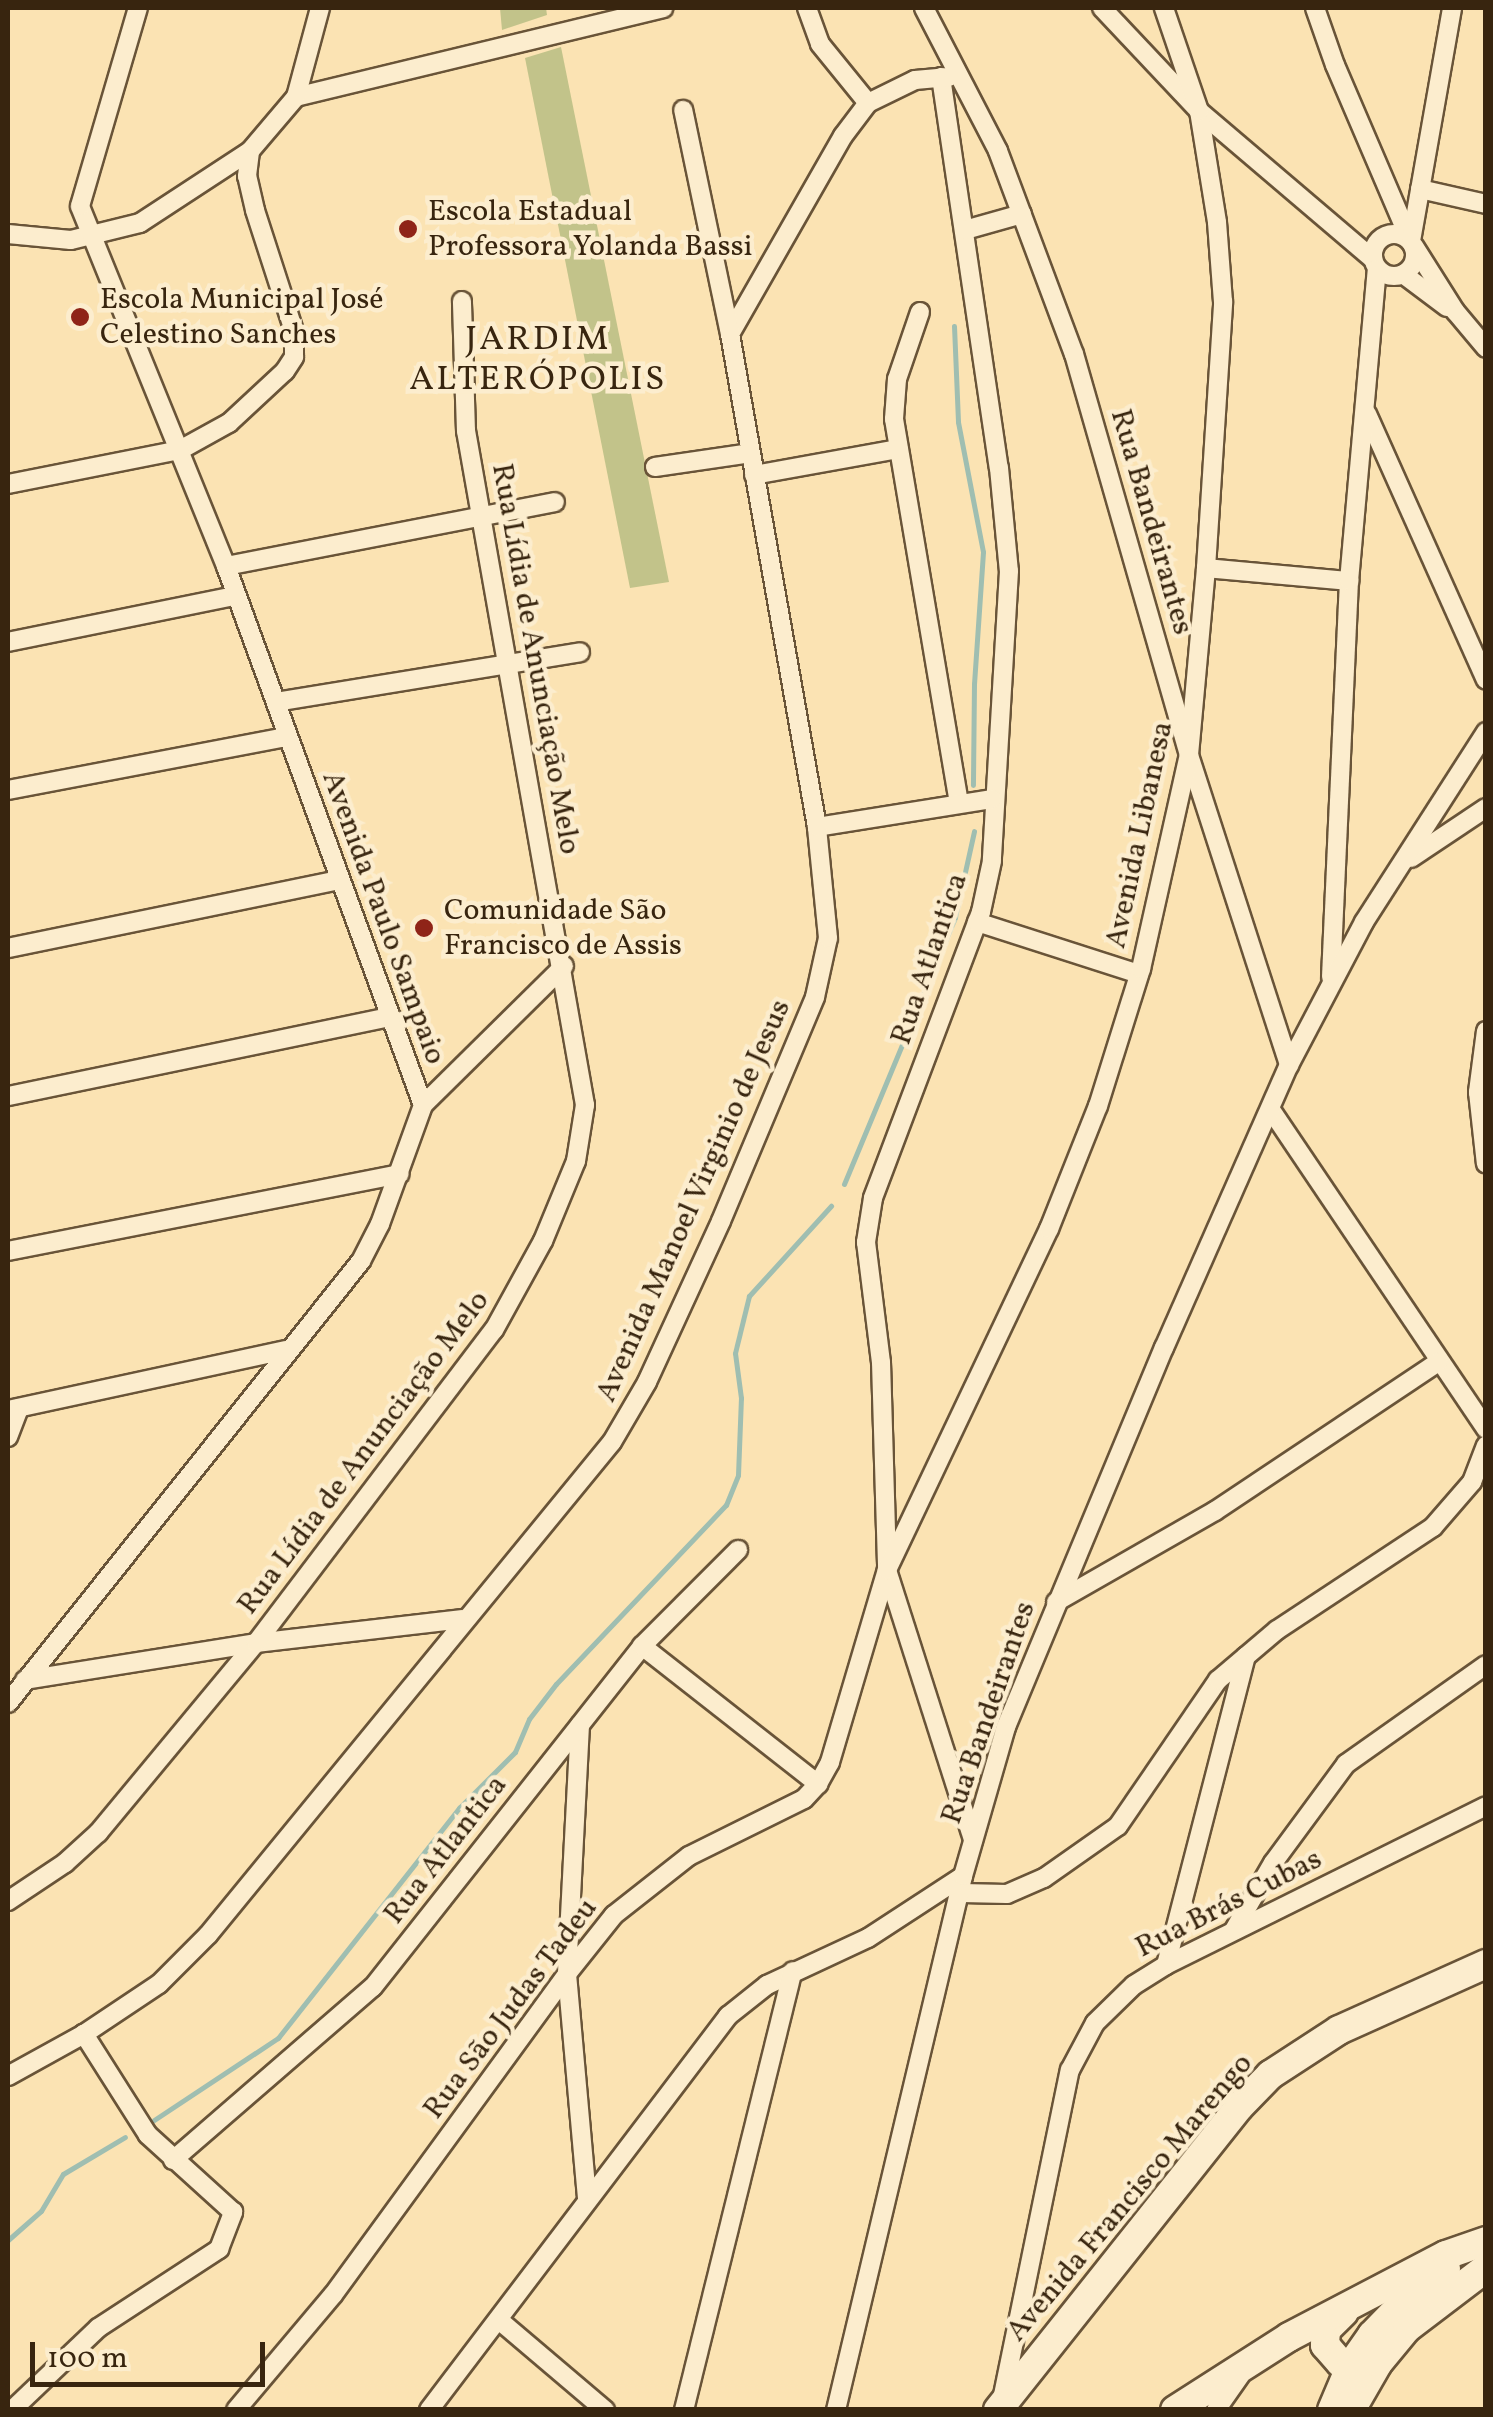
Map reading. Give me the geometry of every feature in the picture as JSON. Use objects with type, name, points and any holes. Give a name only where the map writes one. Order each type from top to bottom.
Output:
[{"type":"main road","name":"Avenida Francisco Marengo","points":[[999,2408],[1239,2107],[1270,2074],[1339,2030],[1486,1964]]},
{"type":"main road","points":[[1175,2410],[1357,2302],[1446,2255],[1486,2242]]},
{"type":"main road","points":[[1332,2410],[1365,2364],[1390,2314],[1486,2242]]},
{"type":"main road","points":[[1351,2410],[1365,2364],[1486,2268]]},
{"type":"main road","points":[[1357,2302],[1329,2325],[1325,2345],[1333,2358],[1365,2364]]},
{"type":"main road","points":[[1256,2360],[1325,2345]]},
{"type":"street","points":[[88,235],[80,206],[138,8]]},
{"type":"street","points":[[8,234],[52,240],[140,223],[250,151],[296,97],[320,8]]},
{"type":"street","points":[[296,97],[663,8]]},
{"type":"street","points":[[806,8],[820,44],[868,103]]},
{"type":"street","name":"Rua Bandeirantes","points":[[924,8],[950,77],[998,152],[1074,354],[1189,755],[1289,1066]]},
{"type":"street","points":[[1102,8],[1199,112],[1390,276],[1403,274],[1415,258],[1412,243],[1420,188],[1452,8]]},
{"type":"street","name":"Avenida Libanesa","points":[[887,1570],[1068,1186],[1098,1106],[1139,974],[1189,755],[1206,568],[1222,302],[1217,222],[1199,112],[1164,8]]},
{"type":"street","points":[[1315,8],[1335,66],[1412,243],[1459,316],[1486,348]]},
{"type":"street","points":[[730,334],[843,136],[868,103],[915,80],[950,77]]},
{"type":"street","name":"Rua Atlantica","points":[[950,77],[965,230],[1000,468],[1009,572],[992,798],[992,862],[977,922],[868,1215],[866,1242],[881,1362],[887,1570],[973,1840]]},
{"type":"street","name":"Avenida Manoel Virginio de Jesus","points":[[8,2076],[84,2034],[159,1984],[208,1935],[628,1420],[721,1222],[815,998],[826,959],[828,923],[817,828],[730,334],[683,110]]},
{"type":"street","points":[[8,484],[180,450],[230,423],[294,358],[294,331],[247,176],[250,151]]},
{"type":"street","points":[[1420,188],[1486,204]]},
{"type":"street","points":[[965,230],[1022,214]]},
{"type":"street","points":[[1331,983],[1350,581],[1375,264],[1373,248],[1382,237],[1396,234],[1412,243]]},
{"type":"street","name":"Avenida Paulo Sampaio","points":[[8,1703],[286,1350],[361,1261],[400,1174],[423,1105],[226,566],[88,235]]},
{"type":"street","points":[[1403,274],[1459,316]]},
{"type":"street","name":"Rua Lídia de Anunciação Melo","points":[[8,1901],[64,1863],[98,1833],[256,1644],[494,1330],[543,1241],[584,1129],[586,1105],[564,966],[480,519],[462,388],[462,301]]},
{"type":"street","points":[[920,312],[897,378],[894,419],[959,802]]},
{"type":"street","points":[[1364,409],[1486,680]]},
{"type":"street","points":[[754,475],[899,449]]},
{"type":"street","points":[[655,467],[750,453]]},
{"type":"street","points":[[226,566],[555,502]]},
{"type":"street","points":[[1206,568],[1350,581]]},
{"type":"street","points":[[8,642],[235,596]]},
{"type":"street","points":[[276,702],[580,652]]},
{"type":"street","name":"Rua Bandeirantes","points":[[836,2410],[973,1840],[1006,1727],[1055,1603],[1289,1066],[1331,983],[1486,732]]},
{"type":"street","points":[[8,790],[288,737]]},
{"type":"street","points":[[817,828],[992,798]]},
{"type":"street","points":[[1402,864],[1486,808]]},
{"type":"street","points":[[8,948],[338,880]]},
{"type":"street","points":[[977,922],[1139,974]]},
{"type":"street","points":[[423,1105],[564,966]]},
{"type":"street","points":[[8,1096],[391,1018]]},
{"type":"street","points":[[1486,1032],[1478,1092],[1486,1164]]},
{"type":"street","points":[[1271,1110],[1486,1428]]},
{"type":"street","points":[[8,1251],[400,1174]]},
{"type":"street","points":[[8,1437],[13,1409],[286,1350]]},
{"type":"street","points":[[1055,1603],[1215,1511],[1438,1362]]},
{"type":"street","points":[[429,2410],[500,2322],[588,2198],[728,2016],[746,1998],[792,1971],[868,1938],[963,1884],[1007,1894],[1032,1883],[1118,1826],[1199,1703],[1246,1655],[1434,1527],[1472,1482],[1486,1446]]},
{"type":"street","name":"Rua Atlantica","points":[[173,2160],[373,1988],[642,1646],[738,1550]]},
{"type":"street","points":[[642,1646],[818,1784],[830,1762],[887,1570]]},
{"type":"street","points":[[25,1680],[256,1644],[463,1619]]},
{"type":"street","points":[[1166,1965],[1246,1655]]},
{"type":"street","points":[[1233,1931],[1273,1863],[1346,1764],[1486,1666]]},
{"type":"street","points":[[580,1724],[566,1974],[588,2198]]},
{"type":"street","name":"Rua São Judas Tadeu","points":[[236,2410],[334,2295],[566,1974],[645,1887],[689,1856],[804,1799],[818,1784]]},
{"type":"street","name":"Rua Brás Cubas","points":[[999,2408],[1070,2070],[1082,2043],[1108,2007],[1166,1965],[1486,1806]]},
{"type":"street","points":[[684,2410],[792,1971]]},
{"type":"street","points":[[12,2410],[98,2328],[219,2249],[233,2212],[173,2160],[122,2098],[84,2034]]},
{"type":"street","points":[[500,2322],[604,2410]]},
{"type":"street","points":[[1216,2410],[1256,2360]]},
{"type":"green space","points":[[500,8],[546,8],[547,15],[502,30]]},
{"type":"green space","points":[[561,47],[669,582],[630,588],[525,58]]},
{"type":"waterway","points":[[954,326],[958,422],[983,552],[974,684],[973,785]]},
{"type":"waterway","points":[[844,1184],[955,917],[974,831]]},
{"type":"waterway","points":[[154,2120],[278,2038],[459,1808],[515,1752],[529,1719],[556,1684],[726,1505],[738,1475],[741,1398],[735,1353],[749,1296],[831,1206]]},
{"type":"waterway","points":[[8,2240],[41,2211],[63,2174],[125,2137]]},
{"type":"place","name":"Escola Estadual Professora Yolanda Bassi","points":[[408,229]]},
{"type":"place","name":"Escola Municipal José Celestino Sanches","points":[[80,317]]},
{"type":"place","name":"Comunidade São Francisco de Assis","points":[[424,928]]},
{"type":"district","name":"JARDIM ALTERÓPOLIS","points":[[538,360]]}]
